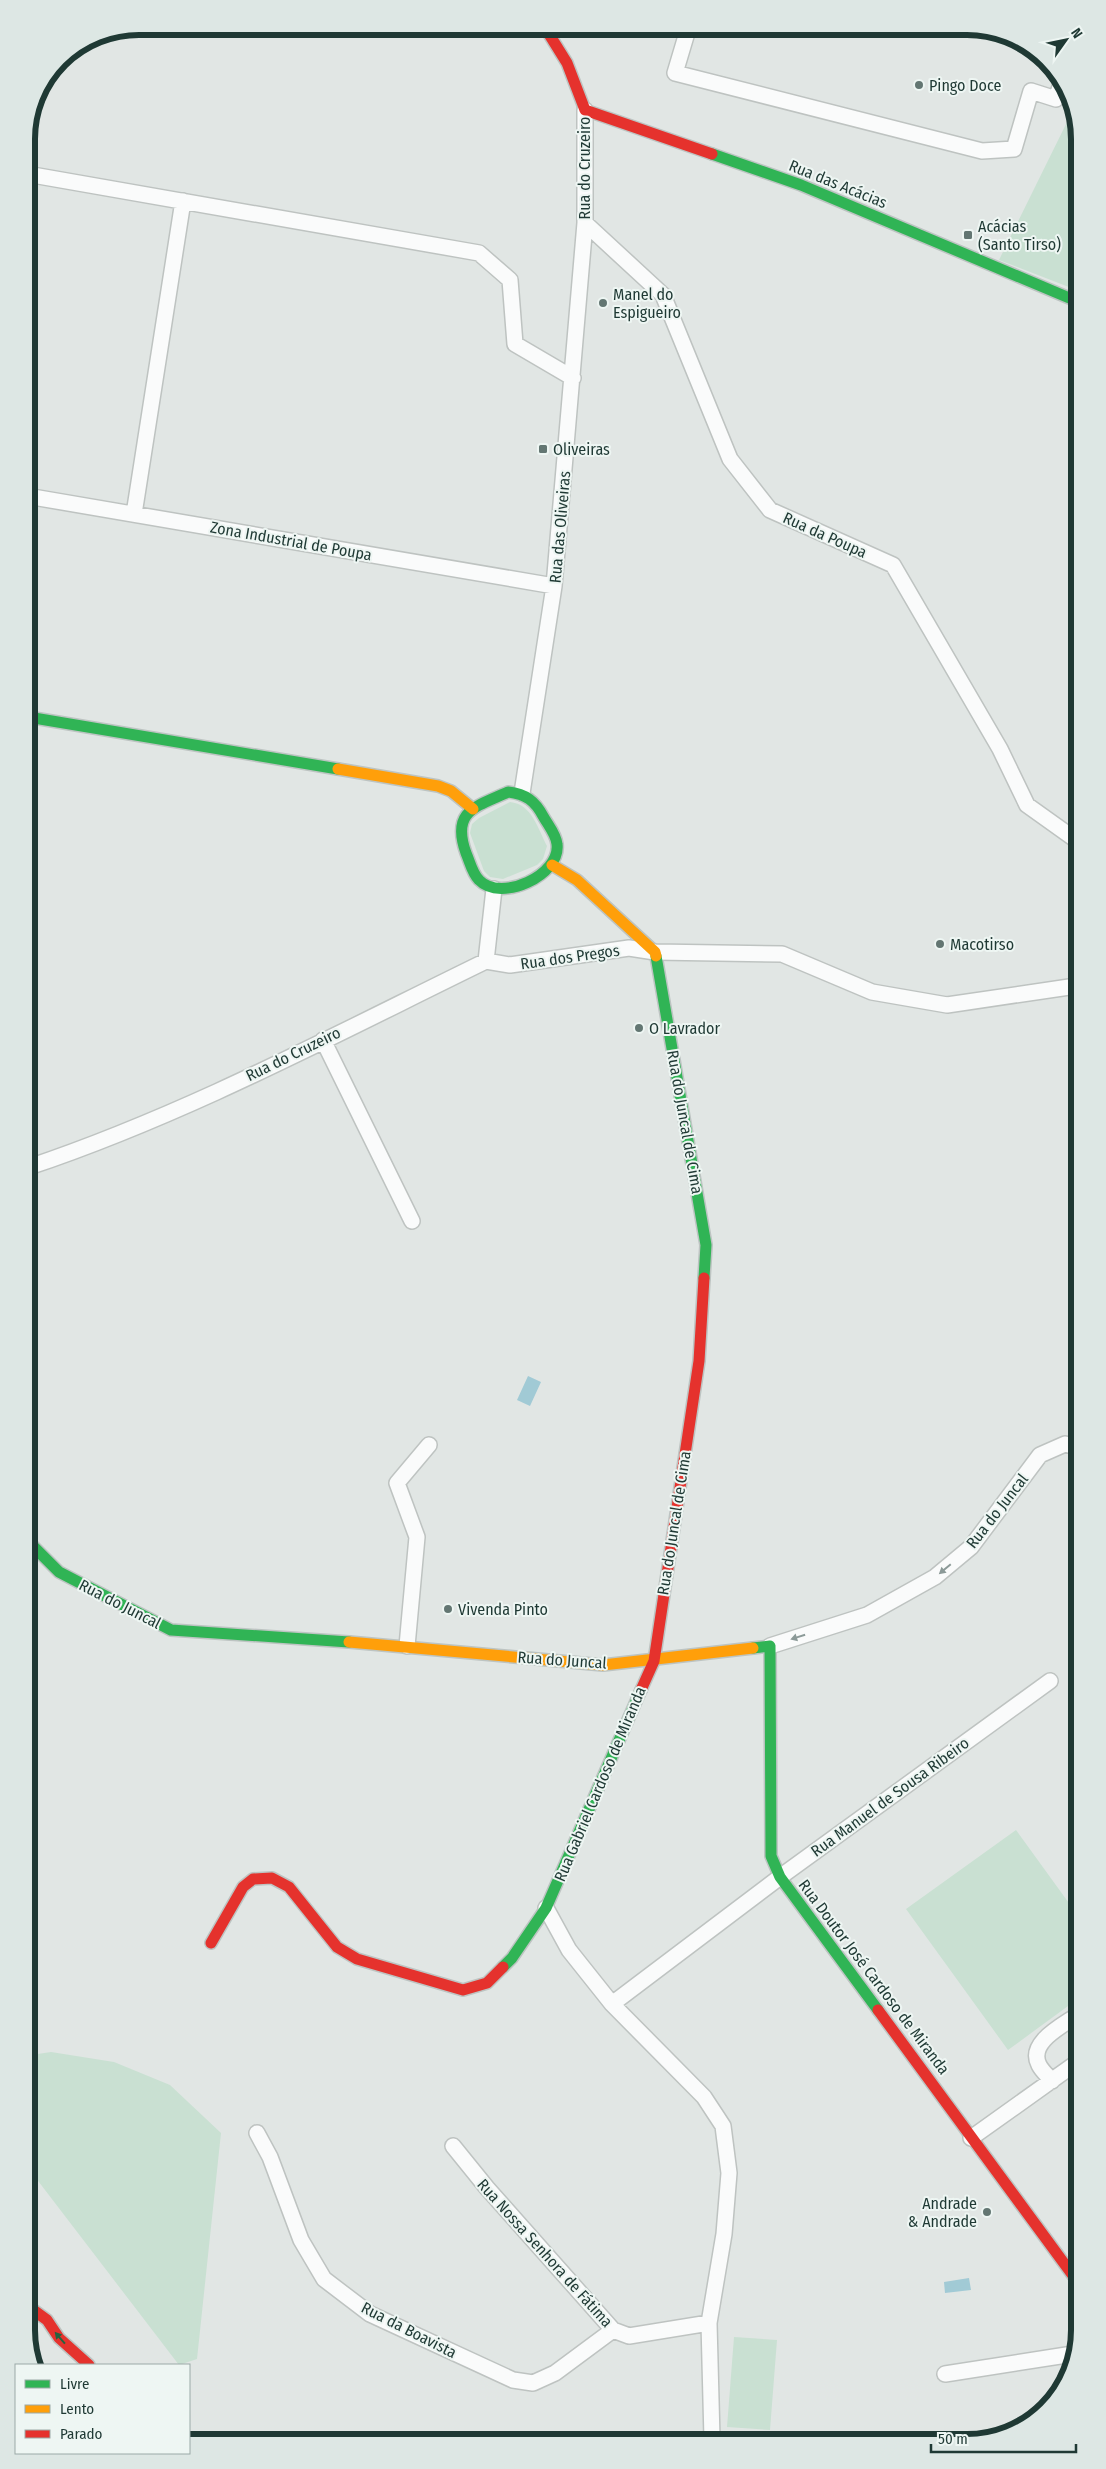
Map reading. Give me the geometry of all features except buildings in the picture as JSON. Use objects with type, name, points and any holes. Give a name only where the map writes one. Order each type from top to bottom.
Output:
[{"type":"street","name":"Rua do Cruzeiro","points":[[550,35],[567,62],[585,110],[585,223],[582,259]]},
{"type":"street","points":[[686,35],[675,73],[982,151],[1014,149],[1031,91],[1056,99],[1059,91]]},
{"type":"street","name":"Rua das Acácias","points":[[585,110],[801,185],[1071,299]]},
{"type":"street","points":[[35,175],[479,253],[510,280],[515,344],[574,378]]},
{"type":"street","points":[[134,514],[183,201]]},
{"type":"street","name":"Rua da Poupa","points":[[585,223],[664,295],[730,459],[764,503],[770,510],[893,566],[1000,749],[1027,805],[1071,836]]},
{"type":"street","name":"Rua das Oliveiras","points":[[522,793],[554,586],[574,378],[582,259]]},
{"type":"street","name":"Zona Industrial de Poupa","points":[[35,497],[554,586]]},
{"type":"street","points":[[35,718],[438,786],[451,791],[473,809]]},
{"type":"street","points":[[508,792],[522,793],[538,805],[557,844],[556,856],[552,865],[543,874],[504,890],[484,886],[475,876],[459,833],[464,819],[473,809],[508,792]]},
{"type":"street","points":[[552,865],[565,871],[577,880],[655,952],[782,954],[872,992],[947,1005],[1071,987]]},
{"type":"street","points":[[486,961],[494,889]]},
{"type":"street","name":"Rua dos Pregos","points":[[486,961],[510,965],[629,948],[655,952]]},
{"type":"street","name":"Rua do Juncal de Cima","points":[[654,1660],[699,1361],[706,1245],[655,952]]},
{"type":"street","name":"Rua do Cruzeiro","points":[[35,1165],[86,1148],[208,1095],[486,961]]},
{"type":"street","points":[[323,1040],[412,1221]]},
{"type":"street","name":"Rua do Juncal","points":[[35,1548],[59,1572],[170,1630],[407,1646],[603,1665],[654,1660],[770,1646],[867,1615],[935,1577],[971,1547],[1040,1456],[1066,1444],[1071,1445]]},
{"type":"street","points":[[407,1646],[417,1537],[397,1483],[429,1445]]},
{"type":"street","name":"Rua Doutor José Cardoso de Miranda","points":[[770,1646],[771,1856],[780,1876],[1071,2273]]},
{"type":"street","name":"Rua Gabriel Cardoso de Miranda","points":[[211,1942],[243,1887],[253,1879],[272,1878],[289,1887],[337,1947],[357,1959],[463,1990],[486,1983],[512,1958],[546,1908],[654,1660]]},
{"type":"street","name":"Rua Manuel de Sousa Ribeiro","points":[[612,2004],[780,1876],[1050,1681]]},
{"type":"street","points":[[546,1908],[568,1950],[612,2004],[704,2096],[723,2126],[729,2173],[724,2234],[709,2323],[712,2434]]},
{"type":"street","points":[[1052,2081],[1039,2065],[1036,2054],[1041,2042],[1071,2020]]},
{"type":"street","points":[[971,2138],[1071,2067]]},
{"type":"street","name":"Rua da Boavista","points":[[257,2133],[270,2157],[301,2240],[324,2279],[370,2314],[513,2380],[533,2383],[555,2373],[613,2330]]},
{"type":"street","name":"Rua Nossa Senhora de Fátima","points":[[453,2146],[486,2188],[613,2330],[629,2336],[709,2323]]},
{"type":"street","points":[[35,2311],[47,2320],[59,2338],[88,2364]]},
{"type":"street","points":[[945,2374],[1067,2355]]},
{"type":"green space","points":[[1069,118],[1071,132],[1071,288],[999,260]]},
{"type":"green space","points":[[510,802],[524,807],[529,812],[547,846],[543,859],[537,865],[503,879],[490,877],[484,871],[470,833],[472,824],[479,818]]},
{"type":"green space","points":[[1016,1830],[1071,1906],[1071,2004],[1008,2050],[906,1909]]},
{"type":"green space","points":[[51,2052],[114,2062],[170,2085],[221,2133],[197,2359],[178,2364],[35,2177],[35,2054]]},
{"type":"green space","points":[[734,2337],[777,2340],[770,2430],[727,2427]]},
{"type":"water","points":[[528,1376],[541,1382],[530,1406],[517,1400]]},
{"type":"water","points":[[969,2278],[971,2290],[945,2293],[944,2282]]},
{"type":"traffic: fast","points":[[712,154],[801,185],[1071,299]]},
{"type":"traffic: fast","points":[[35,718],[338,769]]},
{"type":"traffic: fast","points":[[508,792],[520,794],[533,802],[552,830],[557,844],[556,855],[550,866],[540,875],[514,887],[501,888],[489,886],[479,880],[473,871],[462,839],[462,828],[464,819],[469,812],[485,802],[508,792]]},
{"type":"traffic: fast","points":[[656,956],[706,1245],[704,1278]]},
{"type":"traffic: fast","points":[[35,1548],[59,1572],[171,1630],[349,1642]]},
{"type":"traffic: fast","points":[[753,1648],[770,1646],[771,1856],[780,1877],[878,2010]]},
{"type":"traffic: fast","points":[[503,1967],[512,1958],[546,1908],[641,1690]]},
{"type":"traffic: slow","points":[[338,769],[438,786],[451,791],[473,809]]},
{"type":"traffic: slow","points":[[552,865],[577,880],[655,952],[656,956]]},
{"type":"traffic: slow","points":[[349,1642],[603,1665],[753,1648]]},
{"type":"traffic: jam","points":[[550,35],[567,63],[585,110],[712,154]]},
{"type":"traffic: jam","points":[[641,1690],[654,1661],[699,1361],[704,1278]]},
{"type":"traffic: jam","points":[[211,1943],[243,1887],[253,1879],[272,1878],[289,1887],[337,1947],[357,1959],[463,1990],[487,1983],[503,1967]]},
{"type":"traffic: jam","points":[[878,2010],[1071,2273]]},
{"type":"traffic: jam","points":[[35,2311],[47,2320],[59,2338],[88,2364]]},
{"type":"place","name":"Pingo Doce","points":[[919,85]]},
{"type":"place","name":"Acácias (Santo Tirso)","points":[[968,235]]},
{"type":"place","name":"Manel do Espigueiro","points":[[603,303]]},
{"type":"place","name":"Oliveiras","points":[[543,449]]},
{"type":"place","name":"Macotirso","points":[[940,944]]},
{"type":"place","name":"O Lavrador","points":[[639,1028]]},
{"type":"place","name":"Vivenda Pinto","points":[[448,1609]]},
{"type":"place","name":"Andrade & Andrade","points":[[987,2212]]}]
